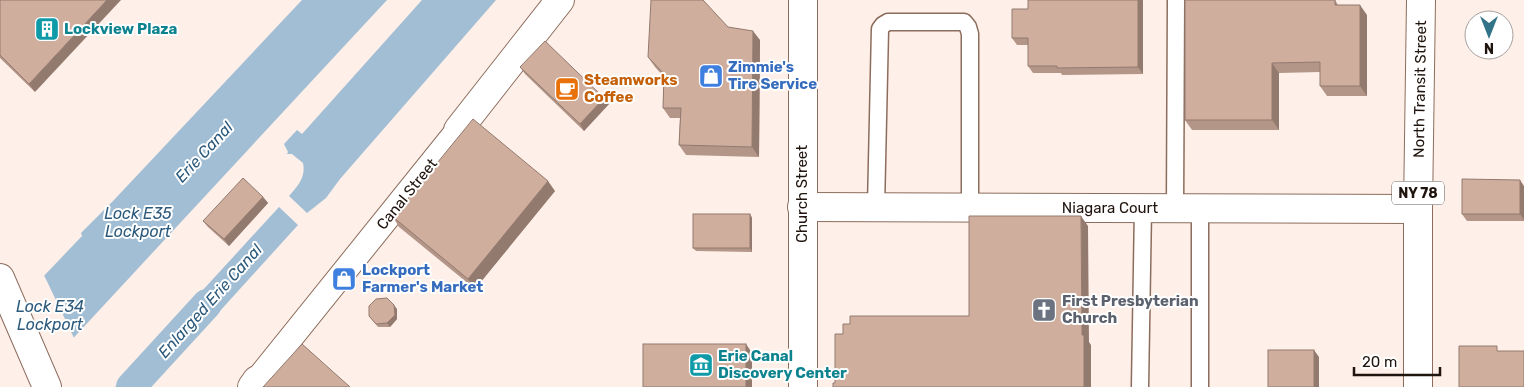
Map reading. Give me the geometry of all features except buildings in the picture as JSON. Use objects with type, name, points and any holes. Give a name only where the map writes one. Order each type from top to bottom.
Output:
[{"type":"street","name":"Canal Street","points":[[255,384],[560,0]]},
{"type":"street","name":"Church Street","points":[[803,0],[803,387]]},
{"type":"street","name":"North Transit Street","points":[[1418,387],[1421,0]]},
{"type":"street","name":"Niagara Court","points":[[802,207],[1418,209]]},
{"type":"street","points":[[0,278],[47,387]]},
{"type":"lane","points":[[1176,0],[1200,387]]},
{"type":"lane","points":[[876,207],[880,30],[888,22],[964,22],[970,34],[970,207]]},
{"type":"lane","points":[[1140,387],[1143,208]]},
{"type":"water","name":"Lock E35 Lockport","points":[[302,0],[387,0],[28,387],[0,387],[0,322],[82,236],[81,233]]},
{"type":"water","points":[[422,0],[496,0],[340,179],[326,198],[307,213],[289,196],[302,177],[303,163],[292,154],[287,154],[288,152],[284,144],[297,130],[302,134]]},
{"type":"water","points":[[279,207],[298,225],[188,344],[169,327]]},
{"type":"water","points":[[163,336],[182,352],[149,387],[115,387]]},
{"type":"pier","points":[[43,273],[75,340],[31,387],[0,387],[0,318]]},
{"type":"waterway","name":"Enlarged Erie Canal","points":[[131,387],[207,304]]},
{"type":"place","name":"Lockview Plaza","points":[[47,29]]},
{"type":"place","name":"Zimmie's Tire Service","points":[[711,76]]},
{"type":"place","name":"Steamworks Coffee","points":[[567,89]]},
{"type":"place","name":"Lockport Farmer's Market","points":[[344,279]]},
{"type":"place","name":"First Presbyterian Church","points":[[1044,310]]},
{"type":"place","name":"Erie Canal Discovery Center","points":[[701,365]]},
{"type":"water label","name":"Erie Canal","points":[[204,152]]},
{"type":"water label","name":"Lock E34 Lockport","points":[[50,315]]}]
